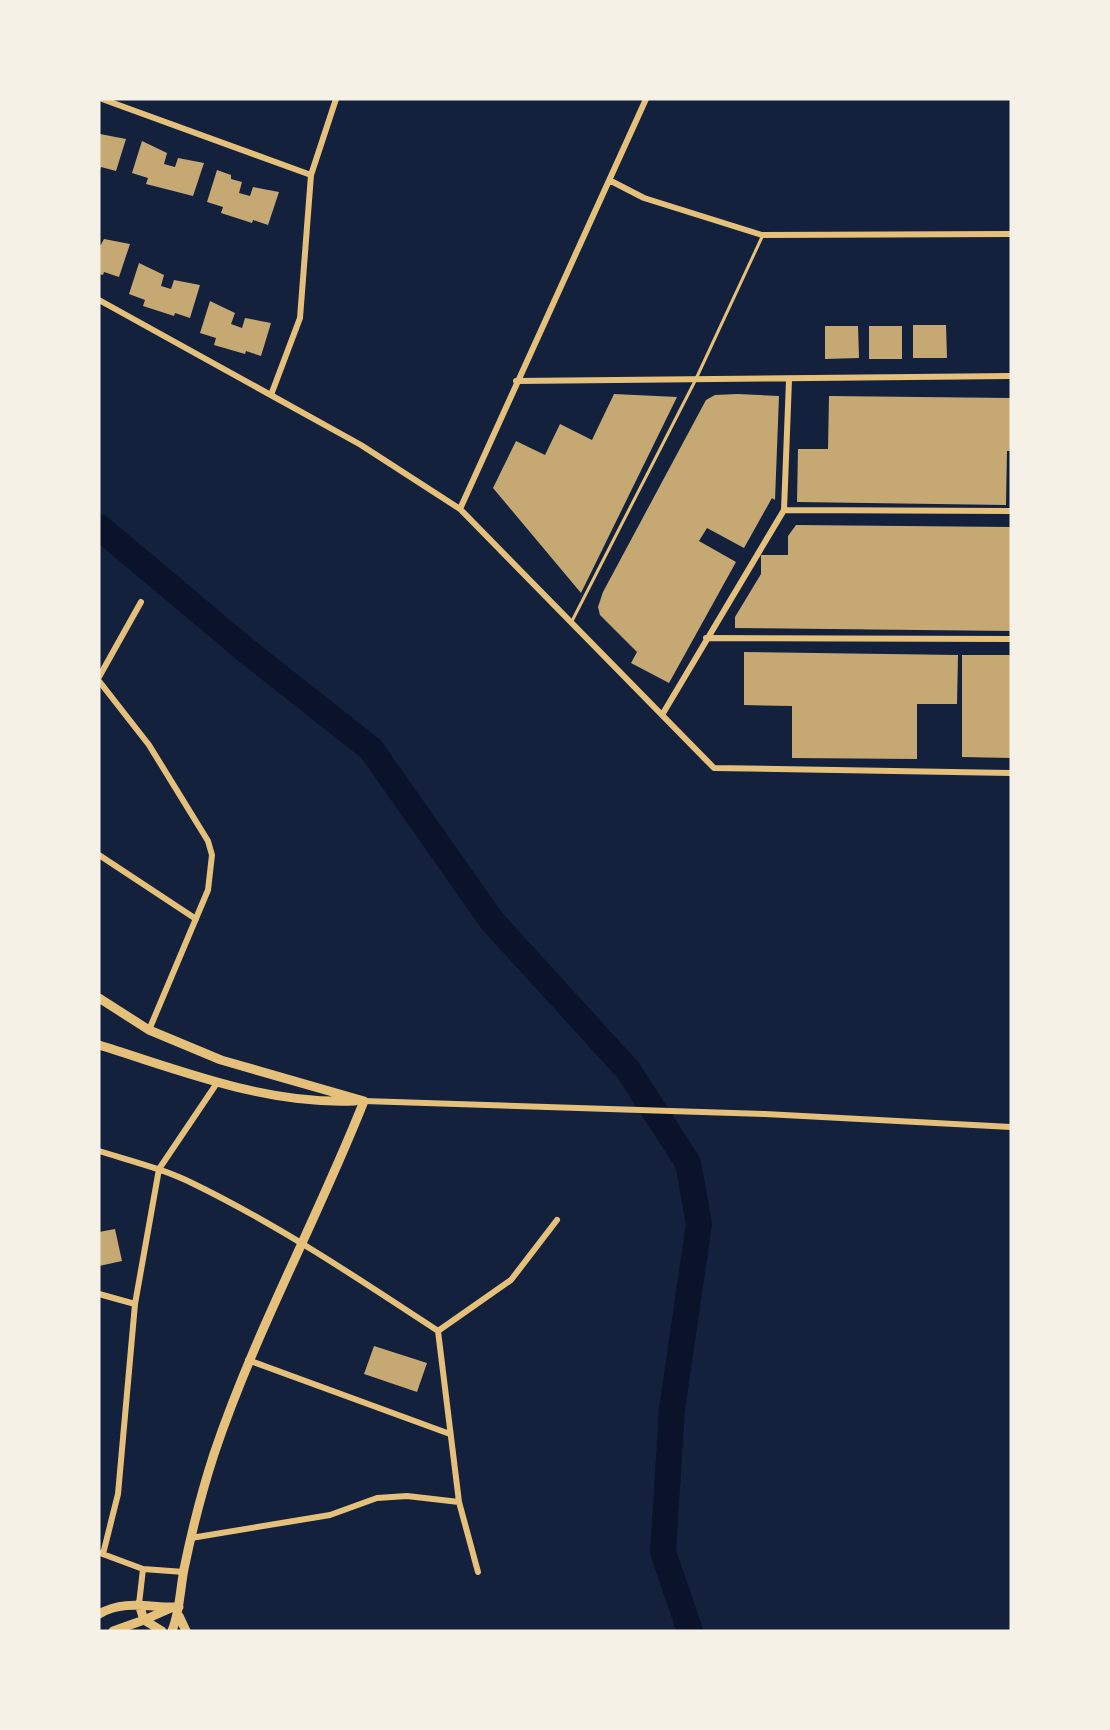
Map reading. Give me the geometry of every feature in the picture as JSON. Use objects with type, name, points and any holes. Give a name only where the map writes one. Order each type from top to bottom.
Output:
[{"type":"main road","points":[[99,998],[149,1030],[221,1060],[364,1101]]},
{"type":"main road","points":[[99,1045],[218,1083],[278,1097],[316,1103],[364,1101]]},
{"type":"main road","points":[[172,1631],[191,1538],[214,1455],[248,1360],[300,1241],[335,1174],[364,1101]]},
{"type":"main road","points":[[99,1614],[112,1607],[139,1604],[177,1610]]},
{"type":"main road","points":[[139,1604],[144,1620],[162,1631]]},
{"type":"main road","points":[[113,1631],[177,1610]]},
{"type":"main road","points":[[177,1610],[186,1631]]},
{"type":"street","points":[[102,99],[120,102],[311,175]]},
{"type":"street","points":[[271,395],[300,318],[311,175],[336,99]]},
{"type":"street","points":[[460,509],[516,381],[646,99]]},
{"type":"street","points":[[610,181],[644,198],[762,235],[1011,234]]},
{"type":"street","points":[[99,300],[362,446],[460,509],[714,768],[1011,774]]},
{"type":"street","points":[[516,381],[695,381],[1011,376]]},
{"type":"street","points":[[662,716],[706,638],[784,510],[789,380]]},
{"type":"street","points":[[784,510],[1011,511]]},
{"type":"street","points":[[141,602],[99,679],[149,745],[208,841],[212,855],[208,890],[149,1030]]},
{"type":"street","points":[[706,638],[1011,639]]},
{"type":"street","points":[[99,855],[196,919]]},
{"type":"street","points":[[184,1572],[143,1569],[101,1553],[121,1472],[135,1304],[159,1169],[218,1083]]},
{"type":"street","points":[[364,1101],[1011,1126]]},
{"type":"street","points":[[99,1151],[159,1169],[194,1184],[300,1241],[438,1330]]},
{"type":"street","points":[[438,1330],[511,1280],[557,1220]]},
{"type":"street","points":[[99,1294],[135,1304]]},
{"type":"street","points":[[438,1330],[459,1502],[478,1572]]},
{"type":"street","points":[[248,1360],[450,1434]]},
{"type":"street","points":[[191,1538],[330,1515],[377,1498],[407,1496],[459,1502]]},
{"type":"street","points":[[139,1604],[143,1569]]},
{"type":"lane","points":[[571,623],[695,381],[762,235]]},
{"type":"building","points":[[100,134],[126,139],[116,171],[101,167],[99,171]]},
{"type":"building","points":[[142,141],[167,153],[164,164],[175,167],[178,158],[204,163],[193,196],[146,184],[148,178],[132,173]]},
{"type":"building","points":[[217,170],[231,175],[231,179],[242,182],[239,193],[250,196],[253,187],[279,192],[268,225],[253,220],[252,223],[221,213],[223,207],[207,202]]},
{"type":"building","points":[[104,239],[130,244],[119,277],[104,272],[103,275],[99,274],[99,248]]},
{"type":"building","points":[[139,263],[164,275],[161,286],[171,289],[174,280],[200,285],[190,318],[175,313],[174,316],[143,306],[145,300],[129,294]]},
{"type":"building","points":[[210,301],[235,313],[231,324],[242,328],[245,318],[271,323],[261,356],[214,345],[216,338],[200,333]]},
{"type":"building","points":[[913,325],[946,325],[947,358],[913,358]]},
{"type":"building","points":[[825,326],[858,326],[859,358],[825,359]]},
{"type":"building","points":[[869,326],[902,326],[902,359],[869,359]]},
{"type":"building","points":[[614,394],[677,397],[581,593],[493,488],[516,441],[545,455],[560,424],[592,440]]},
{"type":"building","points":[[715,395],[779,396],[775,500],[772,498],[744,548],[707,528],[699,541],[736,562],[669,683],[631,663],[637,652],[600,615],[598,607],[603,592],[706,400]]},
{"type":"building","points":[[829,396],[1011,398],[1011,451],[1007,451],[1006,505],[797,502],[798,449],[828,449]]},
{"type":"building","points":[[796,525],[1011,527],[1011,631],[735,628],[735,617],[761,574],[761,555],[788,555],[788,536]]},
{"type":"building","points":[[744,652],[958,655],[957,704],[917,704],[917,759],[792,758],[792,706],[744,705]]},
{"type":"building","points":[[962,655],[1011,655],[1011,758],[962,757]]},
{"type":"building","points":[[115,1229],[122,1261],[99,1266],[99,1232]]},
{"type":"building","points":[[374,1346],[427,1363],[417,1392],[364,1374]]},
{"type":"waterway","points":[[99,527],[248,652],[371,749],[492,921],[628,1070],[688,1163],[699,1224],[672,1409],[663,1552],[690,1631]]}]
